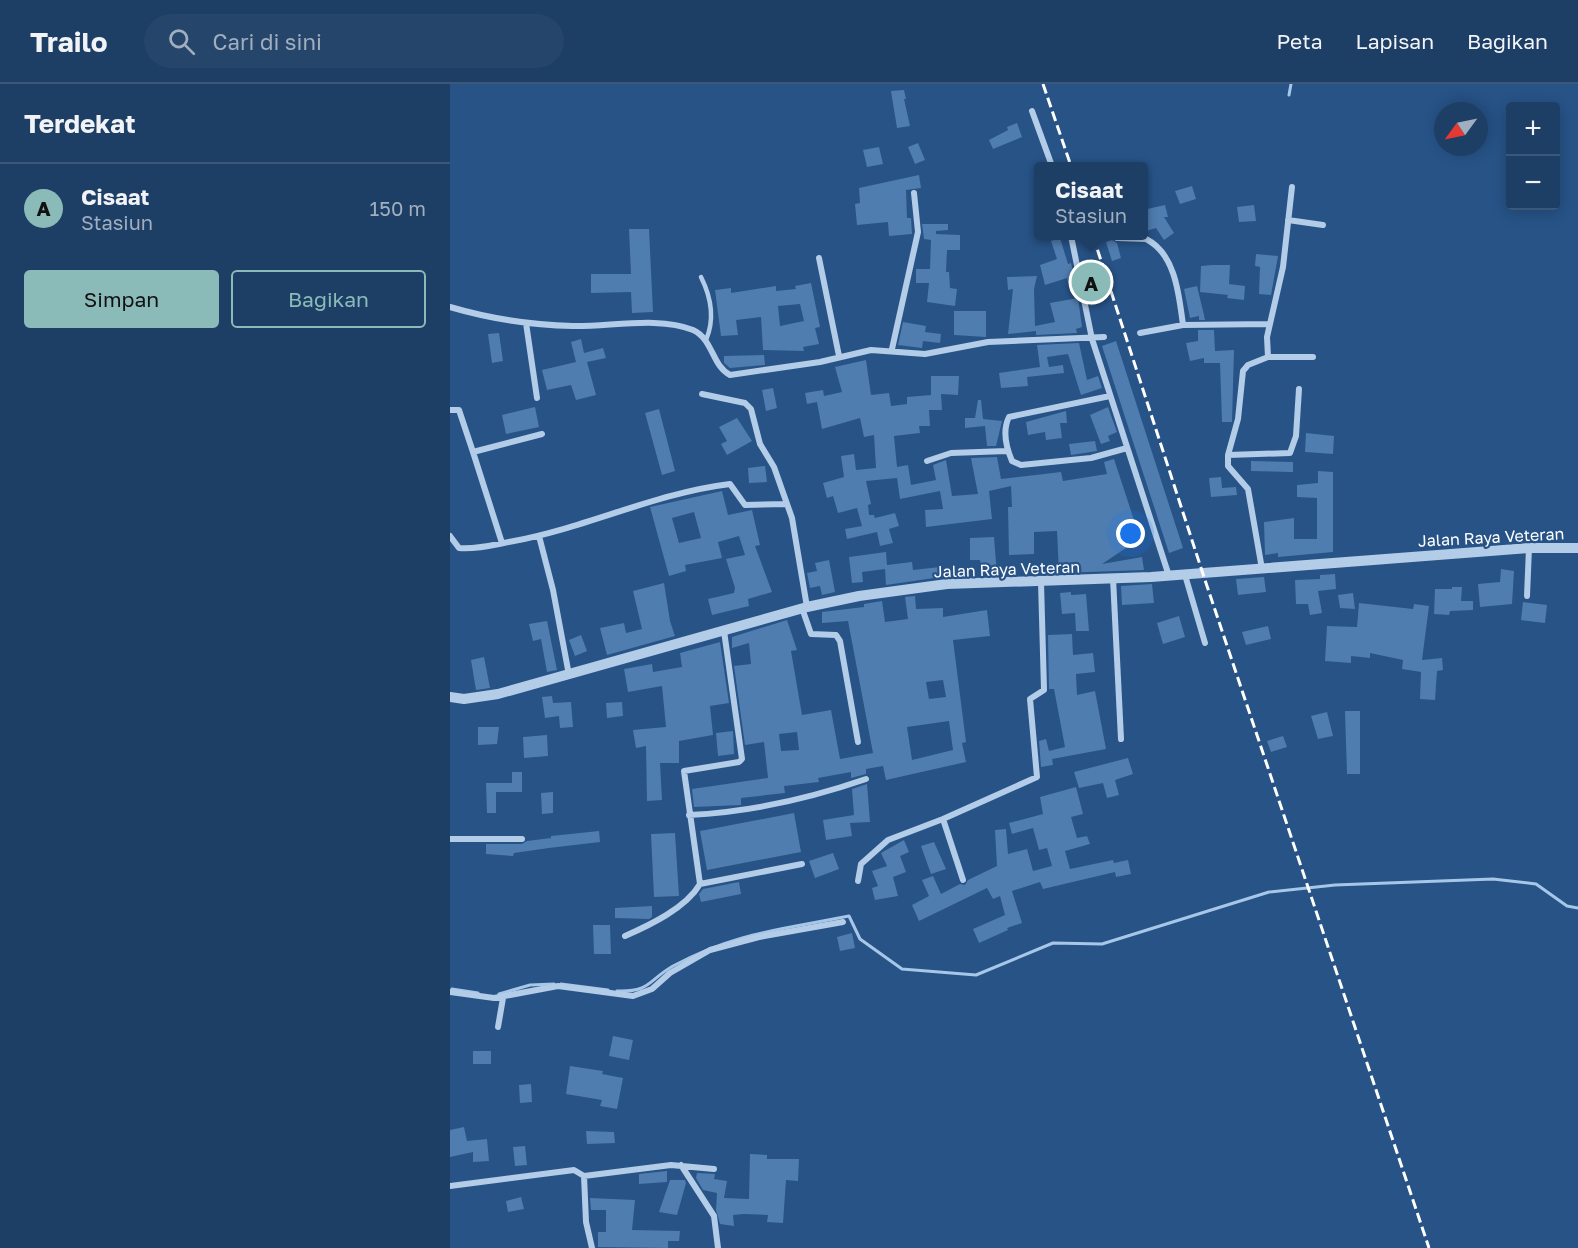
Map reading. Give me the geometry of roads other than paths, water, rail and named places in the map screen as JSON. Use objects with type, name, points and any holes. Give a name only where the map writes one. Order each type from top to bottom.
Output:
[{"type":"street","points":[[1032,111],[1051,162]]},
{"type":"street","points":[[1268,357],[1267,337],[1283,267],[1292,187]]},
{"type":"street","points":[[892,349],[918,232],[914,194]]},
{"type":"street","points":[[1288,220],[1323,225]]},
{"type":"street","points":[[1072,240],[1092,339],[1169,576]]},
{"type":"street","points":[[1147,240],[1164,256],[1177,286],[1183,325]]},
{"type":"street","points":[[819,258],[839,357]]},
{"type":"street","points":[[450,307],[484,317],[527,325],[586,326],[630,323],[682,327],[706,340],[720,366],[730,375],[820,362],[871,350],[892,349],[925,354],[988,342],[1104,337]]},
{"type":"street","points":[[1140,333],[1183,325],[1270,324]]},
{"type":"street","points":[[527,325],[537,398]]},
{"type":"street","points":[[1263,570],[1248,489],[1231,471],[1228,455],[1238,419],[1243,371],[1248,365],[1268,357],[1314,357]]},
{"type":"street","points":[[1228,455],[1290,453],[1296,436],[1299,389]]},
{"type":"street","points":[[702,394],[712,394],[749,406],[760,444],[774,467],[788,504],[795,531],[804,608],[811,633],[838,636],[858,742]]},
{"type":"street","points":[[1110,396],[1009,417],[1005,428],[1004,450],[1012,461],[1021,465],[1091,458],[1127,448]]},
{"type":"street","points":[[450,410],[459,410],[502,543]]},
{"type":"street","points":[[473,452],[542,434]]},
{"type":"street","points":[[927,461],[951,453],[1004,450]]},
{"type":"street","points":[[450,536],[455,545],[464,548],[502,543],[539,536],[691,489],[730,484],[735,488],[745,506],[788,504]]},
{"type":"street","points":[[539,536],[553,590],[569,675]]},
{"type":"street","points":[[1527,596],[1529,548]]},
{"type":"street","name":"Jalan Raya Veteran","points":[[450,697],[482,697],[569,675],[804,608],[860,596],[947,584],[1169,576],[1529,548],[1578,548]]},
{"type":"street","points":[[1185,575],[1205,643]]},
{"type":"street","points":[[1113,578],[1121,739]]},
{"type":"street","points":[[858,881],[861,864],[888,840],[1006,793],[1037,777],[1030,699],[1044,690],[1041,582]]},
{"type":"street","points":[[700,884],[684,771],[739,762],[742,759],[724,631]]},
{"type":"street","points":[[689,815],[754,810],[823,794],[866,779]]},
{"type":"street","points":[[942,819],[963,880]]},
{"type":"street","points":[[450,839],[522,838]]},
{"type":"street","points":[[625,936],[658,919],[694,892],[700,884],[802,864]]},
{"type":"street","points":[[450,992],[503,998],[558,986],[633,996],[652,989],[670,974],[711,950],[759,937],[843,922]]},
{"type":"street","points":[[498,1028],[503,998]]},
{"type":"street","points":[[681,1165],[714,1216],[718,1248]]},
{"type":"street","points":[[450,1186],[574,1170],[584,1176],[595,1173],[630,1172],[652,1166],[681,1165],[714,1169]]},
{"type":"street","points":[[584,1176],[586,1222],[592,1248]]},
{"type":"lane","points":[[701,277],[711,305],[710,331],[706,340]]},
{"type":"waterway","points":[[1289,95],[1291,84]]},
{"type":"waterway","points":[[617,991],[636,990],[673,966],[739,939],[849,916],[860,939],[902,969],[976,975],[1053,943],[1102,944],[1269,892],[1335,885],[1493,879],[1536,884],[1567,906],[1578,908]]},
{"type":"waterway","points":[[499,994],[530,985],[554,984]]},
{"type":"waterway","points":[[561,984],[608,990]]},
{"type":"waterway","points":[[452,989],[478,993]]},
{"type":"railway","points":[[1043,84],[1070,162]]},
{"type":"railway","points":[[1094,240],[1203,574],[1429,1248]]},
{"type":"place","name":"Cisaat","points":[[1091,282]]}]
